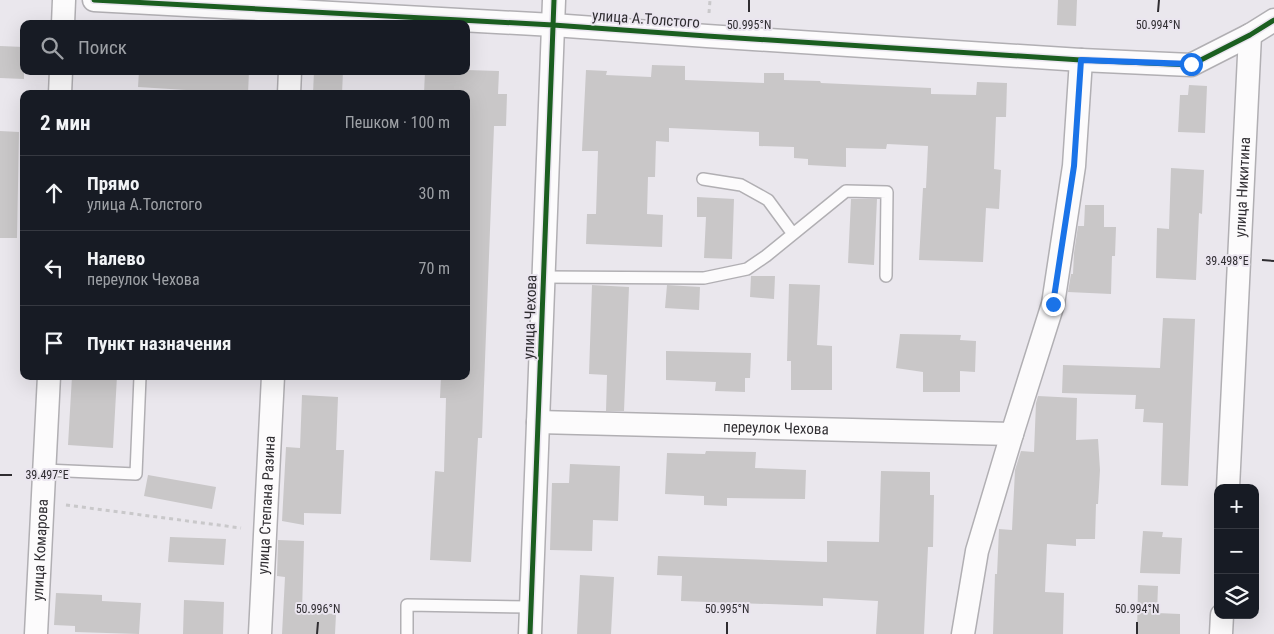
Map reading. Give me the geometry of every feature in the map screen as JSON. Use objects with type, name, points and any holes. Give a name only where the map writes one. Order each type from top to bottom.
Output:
[{"type":"street","points":[[63,20],[64,0]]},
{"type":"street","name":"улица А.Толстого","points":[[94,0],[293,18],[367,20]]},
{"type":"street","name":"улица Чехова","points":[[530,634],[554,0]]},
{"type":"street","name":"улица А.Толстого","points":[[470,23],[553,25],[1081,60],[1191,64],[1250,35],[1274,20]]},
{"type":"street","name":"улица Никитина","points":[[1228,484],[1250,35]]},
{"type":"street","points":[[964,634],[977,551],[1053,304],[1074,166],[1081,60]]},
{"type":"street","points":[[60,90],[61,75]]},
{"type":"street","points":[[289,90],[290,75]]},
{"type":"street","name":"улица Комарова","points":[[36,634],[49,380]]},
{"type":"street","name":"улица Степана Разина","points":[[260,634],[273,380]]},
{"type":"street","name":"переулок Чехова","points":[[538,422],[1012,434]]},
{"type":"street","points":[[1221,634],[1222,619]]},
{"type":"lane","points":[[703,179],[742,185],[768,200],[793,234]]},
{"type":"lane","points":[[544,277],[704,278],[747,269],[766,256],[846,191],[887,192],[886,276]]},
{"type":"lane","points":[[45,470],[136,474],[140,380]]},
{"type":"lane","points":[[407,634],[407,605],[531,607]]},
{"type":"path","points":[[43,502],[264,531]]},
{"type":"building","points":[[1058,0],[1077,0],[1076,26],[1057,25]]},
{"type":"building","points":[[0,46],[20,47],[20,75],[24,75],[24,79],[0,78]]},
{"type":"building","points":[[652,65],[685,66],[685,80],[764,83],[764,73],[784,73],[784,80],[931,88],[931,94],[976,95],[977,82],[1007,83],[1006,117],[996,117],[994,169],[1001,170],[999,209],[986,208],[983,262],[919,260],[923,188],[926,188],[928,146],[887,144],[886,149],[846,148],[846,167],[808,165],[808,159],[794,158],[794,147],[759,146],[759,132],[669,128],[669,142],[656,141],[655,177],[648,177],[647,214],[663,215],[662,247],[586,244],[587,214],[596,214],[598,151],[582,151],[586,70],[607,71],[606,75],[651,77]]},
{"type":"building","points":[[470,70],[499,71],[498,94],[507,94],[506,126],[494,126],[482,438],[478,438],[471,562],[430,560],[435,471],[444,472],[446,398],[440,398],[441,380],[470,380],[470,90],[424,90],[425,75],[470,75]]},
{"type":"building","points":[[139,75],[249,75],[248,90],[186,90],[138,87]]},
{"type":"building","points":[[314,75],[343,75],[342,90],[313,90]]},
{"type":"building","points":[[1189,85],[1207,86],[1205,133],[1178,132],[1180,95],[1188,95]]},
{"type":"building","points":[[0,131],[19,132],[17,238],[0,238]]},
{"type":"building","points":[[1171,168],[1204,170],[1202,214],[1199,213],[1196,280],[1156,278],[1157,228],[1169,229]]},
{"type":"building","points":[[697,197],[734,199],[732,259],[704,258],[706,217],[697,217]]},
{"type":"building","points":[[851,199],[877,199],[874,265],[848,263]]},
{"type":"building","points":[[1085,205],[1104,205],[1104,227],[1116,227],[1115,256],[1112,256],[1111,294],[1068,292],[1071,274],[1073,274],[1078,226],[1084,226]]},
{"type":"building","points":[[751,276],[775,276],[774,299],[750,297]]},
{"type":"building","points":[[789,284],[820,285],[817,345],[832,346],[832,390],[791,390],[791,361],[787,361]]},
{"type":"building","points":[[592,285],[629,287],[624,411],[606,411],[607,375],[589,374]]},
{"type":"building","points":[[667,285],[700,287],[699,310],[665,308]]},
{"type":"building","points":[[1163,318],[1195,319],[1188,486],[1161,485],[1163,423],[1143,422],[1144,409],[1135,409],[1136,395],[1062,393],[1063,365],[1160,368]]},
{"type":"building","points":[[900,334],[961,335],[960,340],[976,341],[975,372],[960,371],[960,392],[923,392],[923,372],[896,368]]},
{"type":"building","points":[[666,351],[751,353],[750,378],[745,378],[745,392],[715,391],[716,382],[666,380]]},
{"type":"building","points":[[72,380],[117,380],[113,448],[68,445]]},
{"type":"building","points":[[302,395],[338,397],[336,450],[344,450],[341,514],[304,513],[304,525],[282,521],[286,447],[300,448]]},
{"type":"building","points":[[1038,396],[1077,398],[1076,440],[1098,439],[1100,470],[1098,504],[1096,504],[1095,539],[1076,539],[1076,546],[1047,544],[1045,592],[1064,593],[1063,634],[993,634],[999,529],[1012,530],[1015,470],[1021,451],[1034,452]]},
{"type":"building","points":[[706,451],[756,452],[755,468],[806,470],[805,499],[727,498],[727,506],[704,505],[704,496],[665,494],[667,453],[705,454]]},
{"type":"building","points":[[570,464],[620,466],[618,521],[593,520],[592,551],[550,550],[552,483],[569,483]]},
{"type":"building","points":[[881,471],[930,472],[930,495],[934,495],[933,547],[928,547],[924,634],[876,634],[878,601],[823,598],[823,606],[681,601],[682,576],[657,575],[658,556],[827,562],[827,541],[879,542]]},
{"type":"building","points":[[148,475],[216,487],[212,509],[144,496]]},
{"type":"building","points":[[1143,531],[1163,532],[1162,537],[1182,538],[1180,574],[1140,573]]},
{"type":"building","points":[[170,537],[226,539],[224,565],[168,562]]},
{"type":"building","points":[[278,540],[304,541],[302,612],[336,614],[335,634],[282,634],[285,577],[277,576]]},
{"type":"building","points":[[580,575],[614,577],[611,634],[577,634]]},
{"type":"building","points":[[1138,585],[1158,586],[1157,613],[1180,614],[1180,634],[1137,634]]},
{"type":"building","points":[[56,593],[102,595],[102,601],[141,603],[139,634],[75,632],[75,626],[54,625]]},
{"type":"building","points":[[184,600],[224,602],[223,634],[183,634]]},
{"type":"cycle path","points":[[94,0],[461,20]]},
{"type":"cycle path","points":[[530,634],[554,0]]},
{"type":"cycle path","points":[[470,20],[1081,60],[1191,65],[1250,35],[1274,20]]},
{"type":"route","points":[[1053,304],[1074,166],[1081,60],[1191,64]]}]
